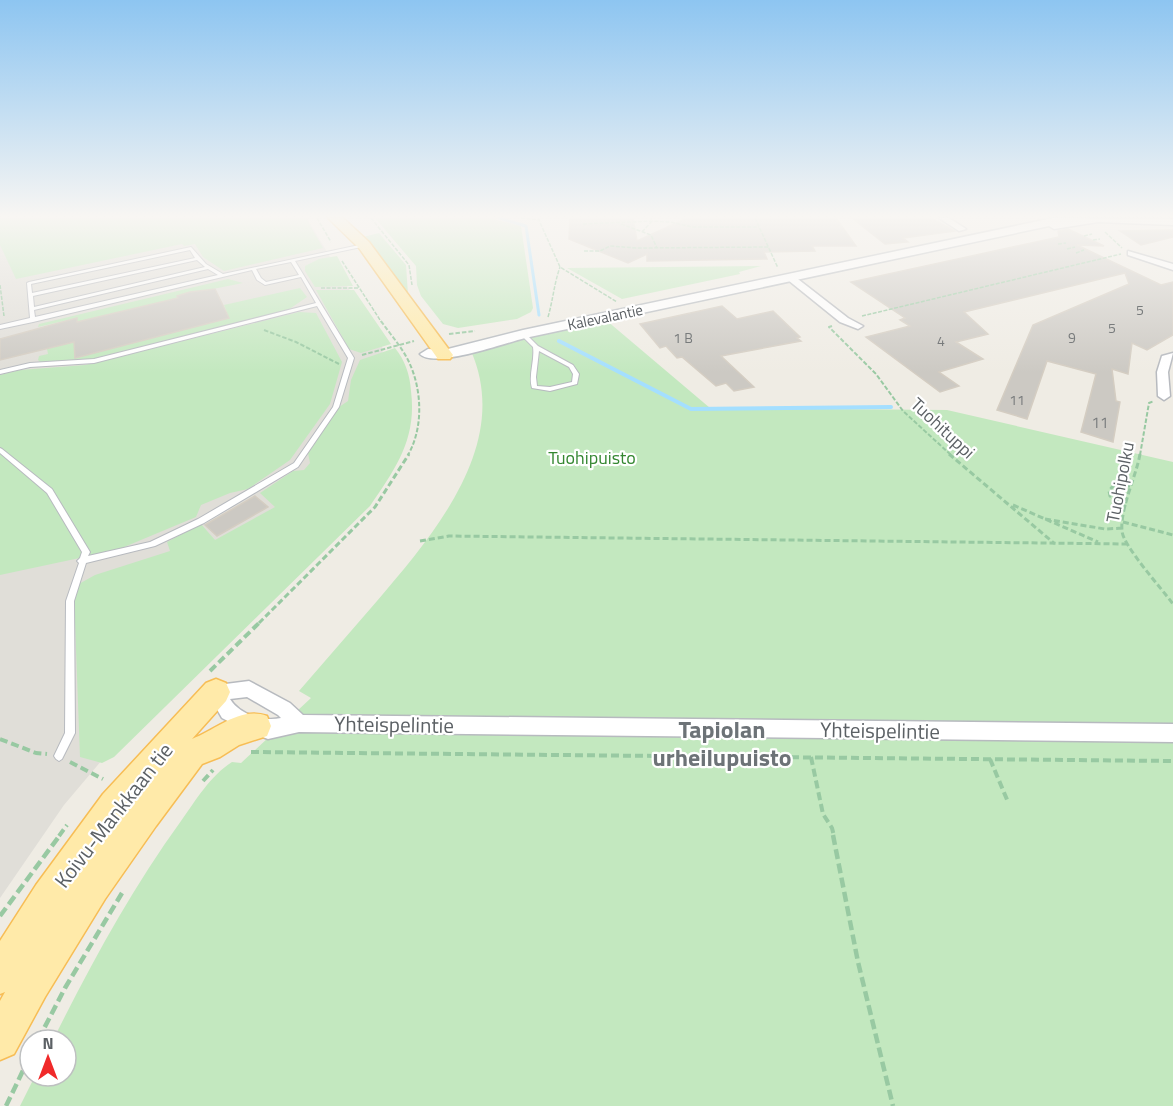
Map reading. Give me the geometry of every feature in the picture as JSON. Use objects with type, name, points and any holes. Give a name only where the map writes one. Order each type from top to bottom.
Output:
[{"type":"main road","points":[[368,270],[437,352]]},
{"type":"main road","name":"Kalevalantie","points":[[437,352],[758,284],[779,283],[791,278],[830,270]]},
{"type":"main road","name":"Koivu-Mankkaan tie","points":[[0,975],[49,897],[101,823],[169,743],[210,684]]},
{"type":"main road","points":[[203,760],[209,747],[231,733],[250,738]]},
{"type":"main road","name":"Koivu-Mankkaan tie","points":[[0,1040],[31,983],[93,887],[144,814],[203,760]]},
{"type":"street","points":[[791,278],[840,322],[858,326]]},
{"type":"street","points":[[1164,396],[1161,378],[1164,361],[1173,356]]},
{"type":"street","points":[[210,684],[249,690],[284,709],[299,723]]},
{"type":"street","name":"Yhteispelintie","points":[[210,684],[228,712],[250,738],[268,730],[299,723],[1173,733]]},
{"type":"lane","points":[[33,320],[29,283],[91,270]]},
{"type":"lane","points":[[30,296],[149,270]]},
{"type":"lane","points":[[32,309],[201,270]]},
{"type":"lane","points":[[211,270],[223,275]]},
{"type":"lane","points":[[3,327],[251,270]]},
{"type":"lane","points":[[254,270],[264,284],[301,276]]},
{"type":"lane","points":[[81,561],[152,544],[201,521],[296,465],[336,407],[350,361],[298,270]]},
{"type":"lane","points":[[0,372],[30,365],[94,361],[318,304]]},
{"type":"lane","points":[[523,334],[536,347],[571,366],[576,374],[575,382],[550,389],[534,387],[532,381],[538,357],[536,347]]},
{"type":"lane","points":[[0,450],[50,491],[86,552],[81,561],[70,601],[70,733],[59,756]]},
{"type":"path","points":[[210,684],[375,507],[410,452],[417,430],[420,406],[414,374],[407,357],[358,288],[354,270]]},
{"type":"path","points":[[410,270],[412,287]]},
{"type":"path","points":[[548,317],[552,302],[552,288],[559,270]]},
{"type":"path","points":[[564,270],[618,302]]},
{"type":"path","points":[[840,322],[1056,270]]},
{"type":"path","points":[[0,285],[3,327]]},
{"type":"path","points":[[308,288],[358,288]]},
{"type":"path","name":"Tuohituppi","points":[[840,322],[829,327],[876,374],[903,411],[955,459],[1055,544]]},
{"type":"path","points":[[264,330],[296,342],[336,364],[398,346]]},
{"type":"path","name":"Tuohipolku","points":[[1164,396],[1149,403],[1139,460],[1130,486],[1123,528],[1127,544],[1173,604]]},
{"type":"path","points":[[1126,507],[1110,496],[1109,491],[1113,486],[1130,486]]},
{"type":"path","points":[[1008,503],[1037,518],[1099,543]]},
{"type":"path","points":[[1037,518],[1105,529],[1123,528]]},
{"type":"path","points":[[1123,522],[1173,535]]},
{"type":"path","points":[[420,541],[449,536],[1127,544]]},
{"type":"path","points":[[250,738],[811,757],[1173,761]]},
{"type":"path","points":[[811,757],[823,814],[832,828],[858,962],[893,1106]]},
{"type":"path","points":[[990,759],[1008,802]]},
{"type":"path","points":[[196,789],[203,760]]},
{"type":"path","points":[[96,788],[111,771]]},
{"type":"path","points":[[0,916],[69,823]]},
{"type":"path","points":[[44,1028],[65,988],[123,891]]},
{"type":"path","points":[[6,1106],[18,1081]]},
{"type":"shaded area","points":[[0,270],[337,270],[382,345],[384,369],[124,734],[64,805],[0,898]]},
{"type":"green space","points":[[12,270],[61,270],[16,279]]},
{"type":"green space","points":[[344,270],[353,286],[315,287],[305,271]]},
{"type":"green space","points":[[389,270],[406,270],[408,294]]},
{"type":"green space","points":[[416,270],[527,270],[533,308],[531,312],[517,319],[458,328],[443,324],[421,296],[417,285]]},
{"type":"green space","points":[[570,270],[748,270],[739,272],[740,274],[622,299]]},
{"type":"green space","points":[[228,279],[243,283],[178,296],[178,298],[77,322],[77,318],[38,327],[39,324]]},
{"type":"green space","points":[[300,288],[307,297],[288,310],[93,359],[41,363],[38,360],[39,356],[48,354],[47,349],[74,342],[75,358],[229,318],[224,305]]},
{"type":"green space","points":[[316,290],[354,290],[391,344],[361,353],[349,349]]},
{"type":"green space","points":[[299,312],[316,313],[342,362],[330,404],[290,460],[248,489],[230,493],[201,505],[196,517],[117,550],[0,575],[0,375],[20,370],[85,365]]},
{"type":"green space","name":"Tapiolan urheilupuisto","points":[[606,320],[710,408],[947,410],[1173,462],[1173,1106],[20,1106],[29,1088],[78,1088],[78,1028],[59,1028],[97,956],[163,847],[210,781],[232,762],[241,763],[311,698],[299,691],[399,575],[443,517],[461,486],[474,453],[482,420],[481,386],[471,351]]},
{"type":"green space","points":[[395,348],[404,363],[409,379],[411,424],[408,438],[396,466],[370,506],[114,757],[102,763],[80,757],[74,595],[77,585],[95,575],[170,551],[167,542],[201,524],[215,540],[275,507],[260,493],[293,471],[304,470],[310,463],[308,453],[339,407],[348,401],[351,380],[360,360]]},
{"type":"building","points":[[908,270],[1129,270],[1161,285],[1173,282],[1173,335],[1147,350],[1132,343],[1128,374],[1112,369],[1116,401],[1120,402],[1113,442],[1081,432],[1096,374],[1047,361],[1027,419],[997,410],[1033,325],[1129,284],[1125,273],[964,312],[988,334],[956,342],[983,359],[939,372],[959,386],[940,392],[866,337],[910,326],[900,320],[905,318],[851,282]]},
{"type":"building","points":[[215,289],[229,318],[75,358],[74,342],[0,360],[0,339],[77,318],[77,322],[178,298],[177,296],[190,292]]},
{"type":"building","points":[[722,306],[737,319],[773,311],[800,337],[797,338],[801,341],[721,356],[754,387],[734,391],[726,383],[716,386],[682,357],[677,358],[666,346],[660,348],[640,324]]},
{"type":"building","points":[[255,496],[268,507],[217,536],[205,525]]},
{"type":"waterway","points":[[532,270],[539,315]]},
{"type":"waterway","points":[[559,341],[691,409],[891,407]]},
{"type":"district","name":"Tapiolan urheilupuisto","points":[[722,743]]},
{"type":"park label","name":"Tuohipuisto","points":[[592,457]]}]
